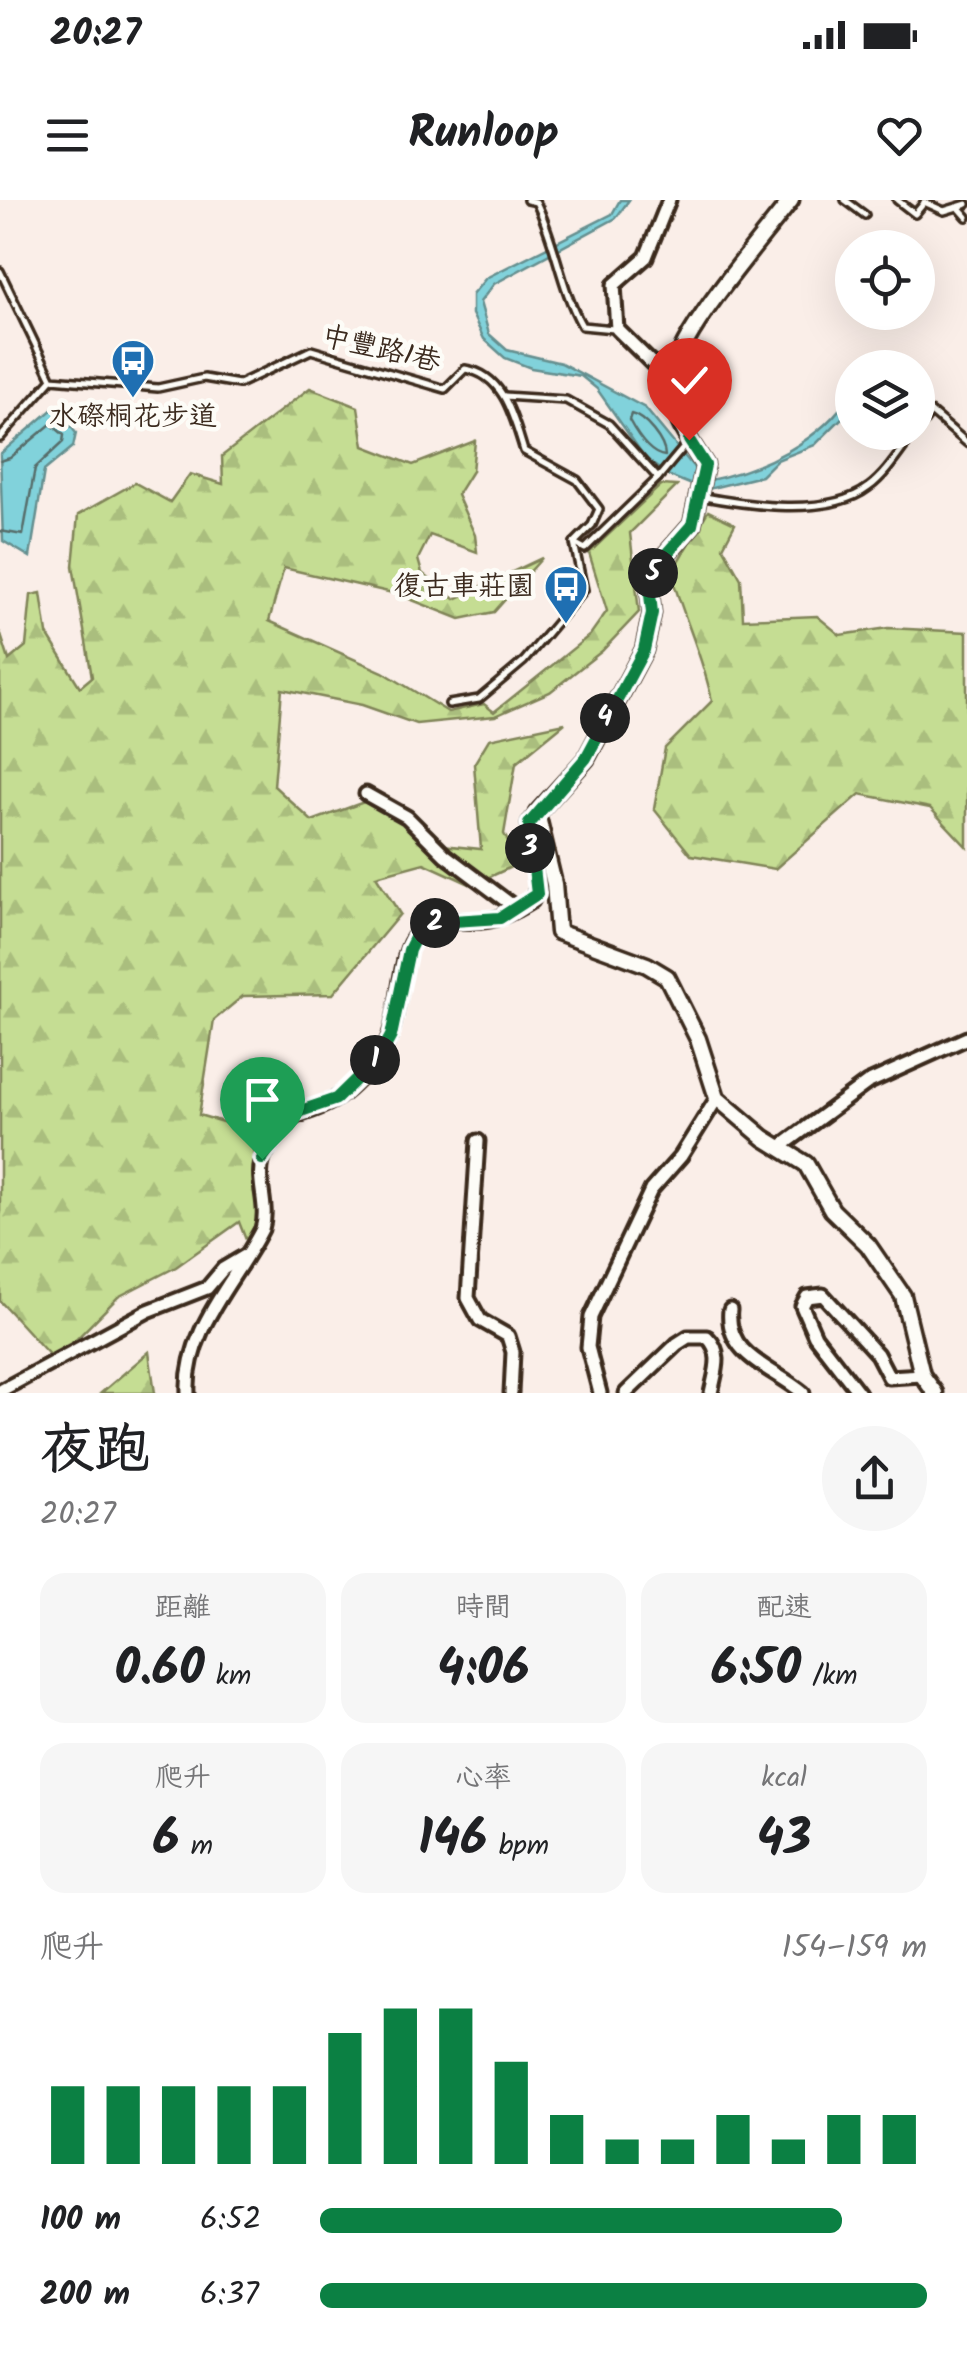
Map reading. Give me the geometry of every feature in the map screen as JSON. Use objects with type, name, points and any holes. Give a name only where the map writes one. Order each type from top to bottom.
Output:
[{"type":"street","points":[[668,200],[646,257],[614,285],[616,329],[671,382]]},
{"type":"street","points":[[188,1393],[191,1360],[206,1321],[248,1254],[267,1213],[262,1159],[292,1114],[336,1099],[380,1056],[391,1036],[409,950],[418,932],[438,922],[487,921],[517,909],[537,894],[529,824],[586,758],[644,650],[652,613],[649,585],[655,567],[692,525],[705,465],[678,422],[671,382],[678,351],[791,200]]},
{"type":"street","points":[[366,794],[407,816],[444,855],[517,909]]},
{"type":"street","points":[[537,813],[554,884],[558,932],[647,965],[667,978],[698,1039],[717,1098],[779,1148],[806,1164],[832,1210],[868,1245],[903,1296],[922,1375],[935,1393]]},
{"type":"street","points":[[779,1148],[868,1083],[967,1038]]},
{"type":"street","points":[[600,1393],[588,1347],[591,1317],[651,1190],[681,1156],[717,1098]]},
{"type":"street","points":[[478,1140],[468,1298],[480,1320],[508,1336],[513,1352],[511,1393]]},
{"type":"street","points":[[0,1391],[148,1311],[207,1288],[223,1268],[248,1254]]},
{"type":"street","points":[[860,1393],[815,1336],[802,1306],[807,1296],[823,1296],[877,1354],[889,1377],[922,1375]]},
{"type":"street","points":[[730,1310],[728,1328],[745,1355],[802,1393]]},
{"type":"street","points":[[626,1393],[635,1379],[688,1337],[707,1337],[715,1345],[718,1357],[711,1393]]},
{"type":"lane","points":[[527,200],[536,202],[553,236],[567,300],[582,326],[616,329]]},
{"type":"lane","points":[[846,200],[865,215]]},
{"type":"lane","points":[[897,200],[914,214],[925,201],[944,211],[967,204]]},
{"type":"lane","points":[[960,209],[967,217]]},
{"type":"lane","points":[[0,271],[52,379],[0,438]]},
{"type":"lane","name":"中豐路1巷","points":[[52,379],[158,388],[204,378],[240,384],[310,350],[445,389],[466,369],[480,371],[504,396]]},
{"type":"lane","points":[[574,543],[592,525],[599,508],[577,480],[524,451],[504,396],[566,400],[608,424],[658,478]]},
{"type":"lane","points":[[935,415],[967,443]]},
{"type":"lane","points":[[574,543],[585,549],[658,478],[689,440]]},
{"type":"lane","points":[[698,496],[756,507],[846,501],[872,486],[901,450]]},
{"type":"lane","points":[[449,704],[479,699],[524,661],[584,590],[574,543]]},
{"type":"green space","points":[[310,388],[358,407],[364,446],[413,465],[475,441],[472,471],[457,495],[475,535],[477,552],[430,535],[418,559],[422,573],[455,599],[542,558],[494,612],[460,619],[397,594],[284,568],[269,621],[383,672],[448,712],[484,704],[494,712],[590,635],[607,611],[589,553],[661,485],[677,486],[630,533],[639,612],[602,651],[550,692],[495,716],[416,724],[362,705],[282,689],[274,786],[312,821],[375,798],[432,844],[481,849],[474,764],[489,739],[565,723],[516,763],[504,834],[520,863],[472,885],[424,863],[376,876],[400,914],[333,994],[243,996],[214,1020],[199,1115],[253,1131],[259,1218],[246,1240],[239,1222],[176,1267],[118,1297],[55,1361],[0,1301],[0,632],[9,660],[26,646],[31,595],[41,593],[47,634],[80,687],[92,677],[73,566],[78,515],[135,483],[170,502],[190,474],[223,484],[222,456]]},
{"type":"green space","points":[[708,511],[735,524],[723,547],[741,579],[743,619],[817,616],[840,635],[888,628],[967,632],[967,847],[930,808],[860,794],[775,869],[691,855],[654,809],[665,748],[712,701],[671,573]]},
{"type":"green space","points":[[149,1352],[155,1393],[101,1393]]},
{"type":"water","points":[[620,200],[629,200],[616,218],[494,284],[480,302],[489,334],[507,350],[561,363],[645,408],[705,481],[747,470],[788,451],[835,413],[835,425],[815,445],[777,460],[761,476],[704,490],[667,475],[646,459],[597,389],[581,376],[531,368],[505,358],[484,339],[472,314],[472,295],[486,278],[612,214]]},
{"type":"water","points":[[55,407],[76,433],[73,447],[44,471],[30,557],[3,541],[0,454]]},
{"type":"place","name":"水磜桐花步道","points":[[133,399]]},
{"type":"place","name":"復古車莊園","points":[[566,625]]},
{"type":"route","points":[[262,1159],[281,1124],[292,1114],[336,1099],[380,1056],[391,1036],[409,950],[418,932],[438,922],[500,918],[537,894],[529,824],[586,758],[609,708],[644,650],[652,613],[649,585],[655,567],[692,525],[705,465],[689,440]]}]
